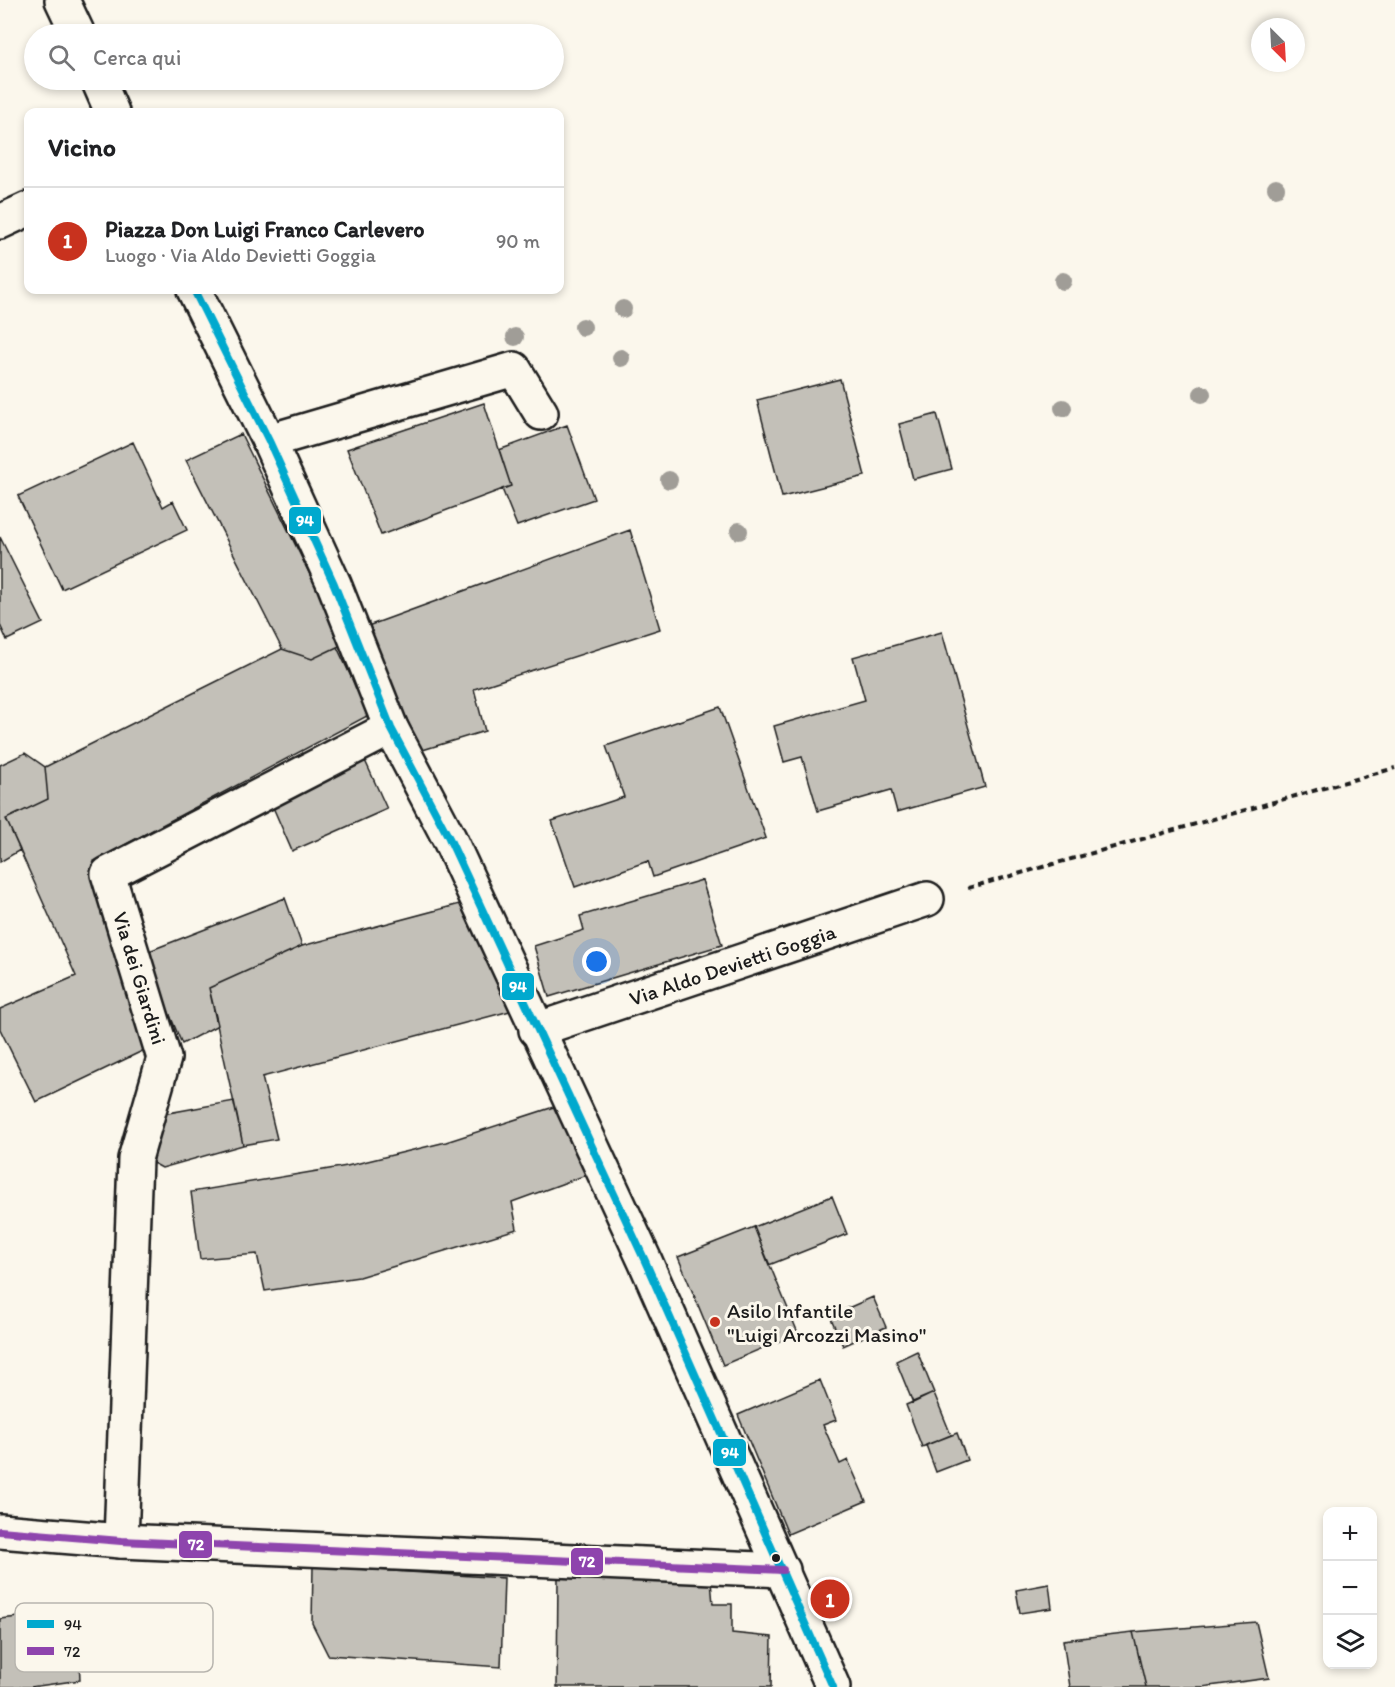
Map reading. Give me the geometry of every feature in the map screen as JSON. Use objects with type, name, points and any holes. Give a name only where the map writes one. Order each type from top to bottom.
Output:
[{"type":"street","points":[[62,0],[73,24]]},
{"type":"street","points":[[102,90],[110,108]]},
{"type":"street","points":[[0,222],[24,211]]},
{"type":"street","points":[[196,294],[268,441],[334,584],[391,728],[449,838],[645,1261],[833,1687]]},
{"type":"street","points":[[268,441],[514,369],[541,413]]},
{"type":"street","name":"Via dei Giardini","points":[[121,1541],[135,1158],[164,1058],[108,874],[391,728]]},
{"type":"street","name":"Via Aldo Devietti Goggia","points":[[536,1030],[927,899]]},
{"type":"street","points":[[0,1531],[121,1541],[783,1570]]},
{"type":"path","points":[[927,899],[1395,768]]},
{"type":"building","points":[[840,379],[865,476],[782,497],[757,400]]},
{"type":"building","points":[[484,403],[511,486],[381,535],[347,449]]},
{"type":"building","points":[[937,414],[952,469],[913,479],[899,424]]},
{"type":"building","points":[[567,425],[594,499],[517,526],[502,489],[511,486],[499,450]]},
{"type":"building","points":[[241,434],[344,644],[312,659],[282,649],[186,460]]},
{"type":"building","points":[[133,442],[163,507],[173,501],[187,530],[62,589],[18,496]]},
{"type":"building","points":[[630,530],[660,629],[474,689],[485,731],[416,752],[365,627]]},
{"type":"building","points":[[0,537],[43,623],[7,640],[0,625]]},
{"type":"building","points":[[942,632],[985,787],[897,812],[891,790],[818,811],[802,757],[784,762],[774,726],[865,700],[853,657]]},
{"type":"building","points":[[337,647],[369,715],[94,861],[159,1043],[36,1102],[0,1029],[0,1009],[76,976],[6,819],[48,799],[45,767],[282,649],[312,659]]},
{"type":"building","points":[[720,707],[766,838],[653,877],[648,861],[575,887],[552,821],[624,797],[606,746]]},
{"type":"building","points":[[25,753],[45,767],[48,799],[6,819],[20,850],[0,862],[0,765]]},
{"type":"building","points":[[363,756],[387,809],[292,851],[269,798]]},
{"type":"building","points":[[702,880],[722,945],[549,997],[534,946],[584,930],[580,916]]},
{"type":"building","points":[[285,898],[302,946],[209,988],[218,1025],[182,1044],[144,953]]},
{"type":"building","points":[[460,904],[510,1011],[262,1077],[277,1139],[243,1145],[209,988],[302,946]]},
{"type":"building","points":[[234,1101],[243,1145],[162,1168],[153,1163],[163,1114]]},
{"type":"building","points":[[566,1103],[597,1171],[512,1202],[517,1229],[359,1277],[265,1291],[257,1254],[200,1259],[191,1192],[347,1166],[446,1142]]},
{"type":"building","points":[[832,1196],[847,1234],[769,1265],[754,1227]]},
{"type":"building","points":[[754,1227],[798,1333],[723,1365],[678,1257]]},
{"type":"building","points":[[873,1297],[886,1327],[843,1346],[830,1316]]},
{"type":"building","points":[[917,1351],[934,1393],[913,1403],[896,1361]]},
{"type":"building","points":[[820,1380],[836,1420],[823,1425],[840,1464],[848,1460],[866,1501],[788,1534],[738,1415]]},
{"type":"building","points":[[934,1393],[951,1435],[922,1447],[906,1405]]},
{"type":"building","points":[[957,1433],[967,1460],[936,1472],[926,1445]]},
{"type":"building","points":[[313,1566],[504,1578],[501,1667],[328,1655],[312,1623]]},
{"type":"building","points":[[558,1577],[711,1581],[713,1604],[732,1604],[732,1633],[772,1637],[771,1687],[557,1687]]},
{"type":"building","points":[[1049,1584],[1052,1608],[1020,1613],[1016,1590]]},
{"type":"building","points":[[15,1617],[15,1672],[80,1672],[80,1680],[31,1687],[0,1687],[0,1619]]},
{"type":"building","points":[[1256,1622],[1269,1678],[1202,1687],[1146,1687],[1133,1632]]},
{"type":"building","points":[[1133,1632],[1146,1687],[1070,1687],[1063,1640]]},
{"type":"transit line","name":"94","points":[[196,294],[269,441],[334,584],[391,728],[449,838],[645,1261],[833,1687]]},
{"type":"transit line","name":"72","points":[[0,1531],[121,1541],[783,1570]]},
{"type":"place","name":"Asilo Infantile \"Luigi Arcozzi Masino\"","points":[[715,1322]]},
{"type":"place","name":"Piazza Don Luigi Franco Carlevero","points":[[830,1599]]}]
